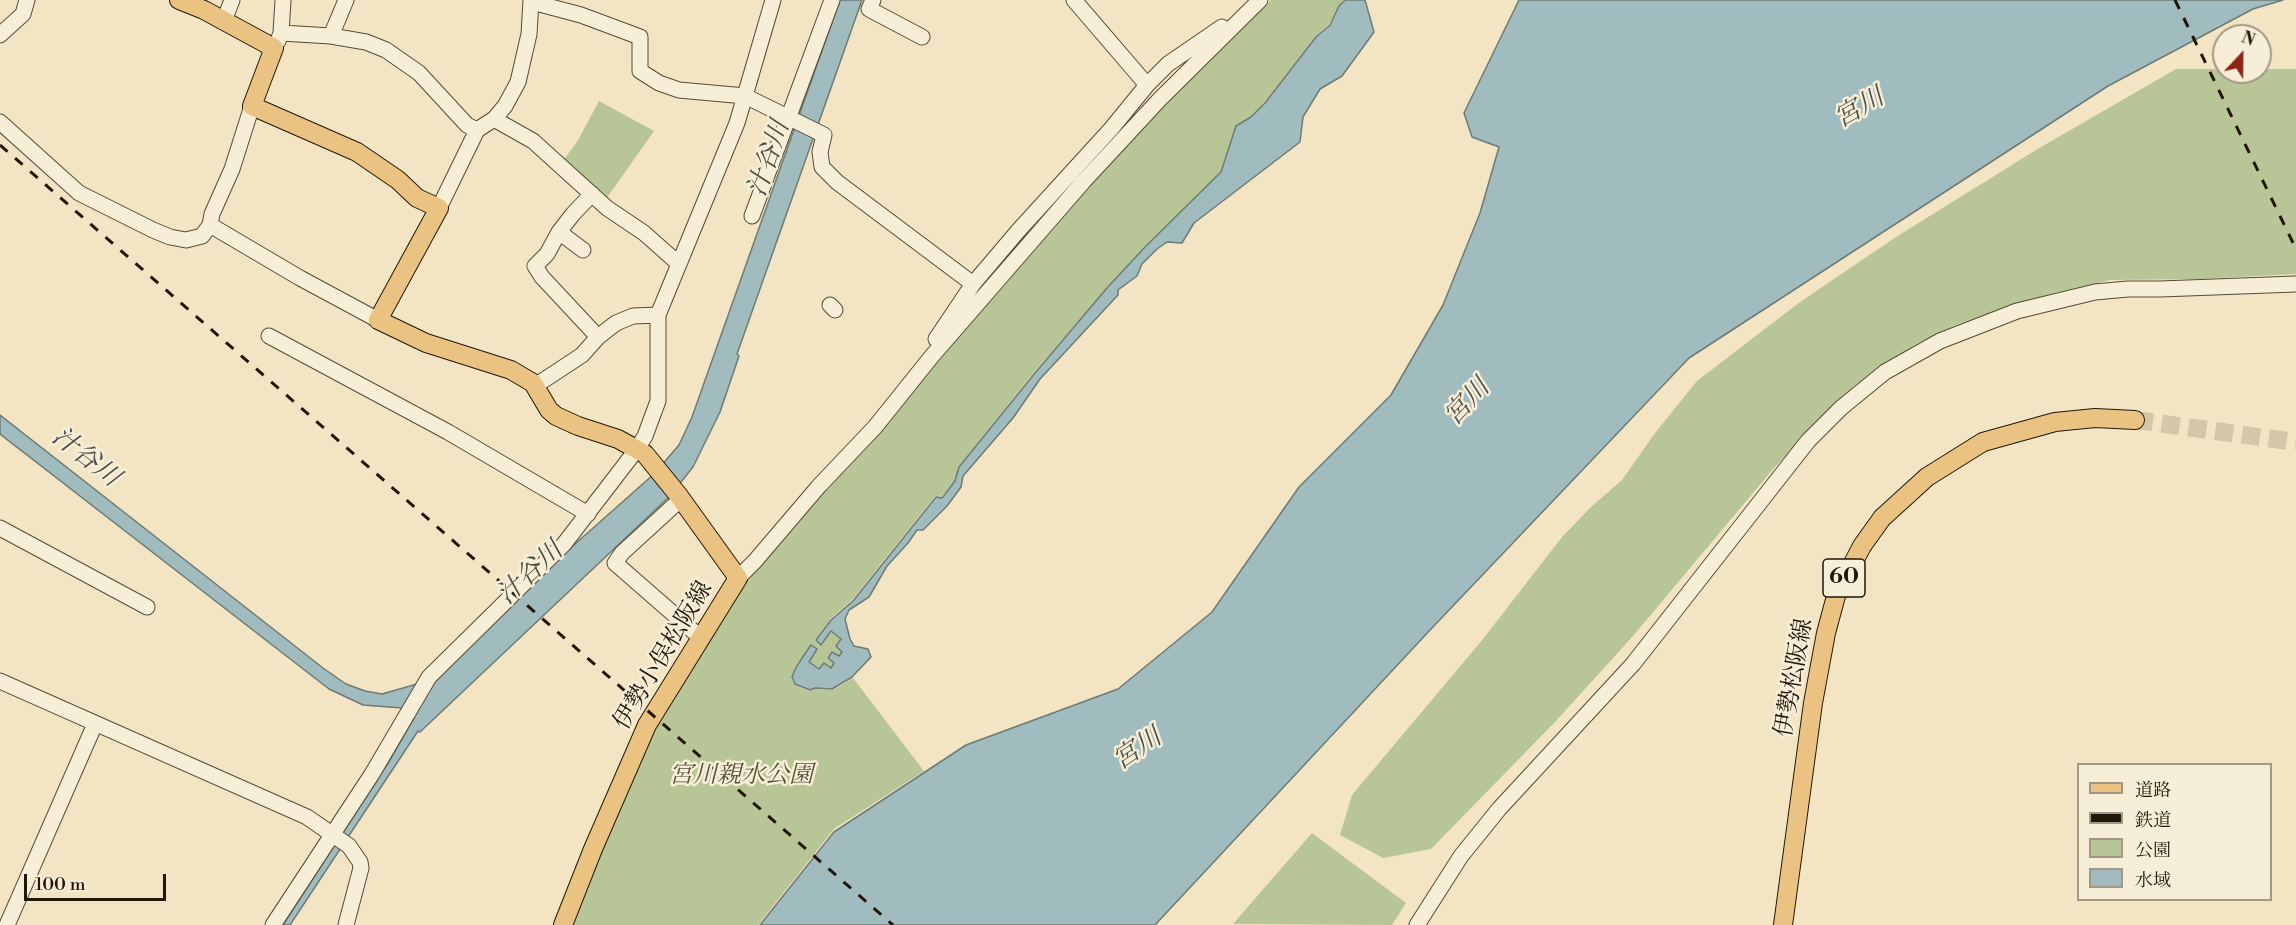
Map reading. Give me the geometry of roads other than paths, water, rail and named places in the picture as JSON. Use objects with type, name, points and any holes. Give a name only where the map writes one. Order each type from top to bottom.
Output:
[{"type":"main road","points":[[179,0],[224,21],[278,40],[252,106],[357,152],[398,180],[417,198],[439,208],[378,320]]},
{"type":"main road","name":"伊勢小俣松阪線","points":[[378,320],[426,343],[511,370],[528,378],[549,411],[556,416],[618,439],[637,449],[653,463],[738,578],[647,725],[563,925]]},
{"type":"main road","name":"伊勢松阪線","points":[[1783,925],[1813,703],[1826,633],[1836,596],[1862,546],[1882,518],[1927,477],[1983,442],[2055,422],[2095,418],[2135,420]]},
{"type":"street","points":[[0,35],[22,14],[27,0]]},
{"type":"street","points":[[224,21],[232,0]]},
{"type":"street","points":[[283,0],[278,40],[331,36],[366,42],[398,57],[419,73],[467,125],[477,130]]},
{"type":"street","points":[[331,36],[346,0]]},
{"type":"street","points":[[273,925],[372,774],[429,677],[564,544],[637,449],[658,401],[658,315],[737,123],[773,0]]},
{"type":"street","points":[[752,216],[832,0]]},
{"type":"street","points":[[873,0],[869,9],[922,37]]},
{"type":"street","points":[[1074,0],[1147,85]]},
{"type":"street","points":[[738,578],[819,486],[875,427],[932,356],[1083,182],[1160,99],[1260,0]]},
{"type":"street","points":[[439,208],[477,130],[494,119],[505,106],[518,81],[529,34],[532,1],[581,15],[640,37],[640,71],[659,83],[679,90],[746,96],[824,135],[820,152],[822,167],[837,182],[973,284]]},
{"type":"street","points":[[932,356],[935,340],[973,284],[1018,231],[1112,129],[1147,85],[1168,64],[1230,22],[1241,19]]},
{"type":"street","points":[[0,122],[79,193],[177,239],[186,240],[202,236],[210,225],[212,214],[232,169],[252,106]]},
{"type":"street","points":[[494,119],[533,141],[607,208],[644,233],[679,264]]},
{"type":"street","points":[[592,194],[573,214],[559,232],[547,254],[535,266],[542,277],[598,337]]},
{"type":"street","points":[[210,225],[300,278],[378,320]]},
{"type":"street","points":[[559,232],[583,249]]},
{"type":"street","points":[[1417,925],[1461,856],[1499,809],[1633,664],[1808,441],[1841,408],[1885,372],[1940,341],[2006,315],[2095,292],[2296,284]]},
{"type":"street","points":[[535,386],[582,355],[598,337],[616,323],[633,316],[658,315]]},
{"type":"street","points":[[269,336],[448,432],[588,514]]},
{"type":"street","points":[[680,498],[622,553],[615,563],[701,638]]},
{"type":"street","points":[[0,528],[147,607]]},
{"type":"street","points":[[0,681],[307,817],[349,846],[360,862],[361,868],[346,925]]},
{"type":"street","points":[[7,925],[95,724]]},
{"type":"water","points":[[840,0],[862,0],[737,354],[739,356],[720,412],[693,467],[669,497],[420,732],[418,731],[290,925],[283,925],[390,760],[414,718],[415,707],[363,705],[329,689],[0,434],[0,415],[346,684],[382,694],[417,684],[654,474],[679,445],[692,417]]},
{"type":"water","points":[[1345,0],[1365,0],[1374,32],[1342,76],[1320,89],[1303,117],[1300,142],[1194,223],[1182,243],[1167,242],[1157,249],[1142,264],[1137,276],[1118,290],[1118,295],[1040,379],[1013,418],[963,476],[961,487],[947,506],[923,530],[917,530],[887,566],[869,597],[849,610],[845,619],[850,639],[854,646],[868,649],[871,657],[852,677],[832,689],[810,690],[795,684],[792,677],[796,667],[811,645],[817,649],[809,662],[819,669],[824,663],[831,668],[834,663],[828,658],[832,652],[839,656],[842,652],[836,646],[841,639],[831,631],[821,645],[816,640],[831,620],[853,601],[936,497],[942,498],[955,481],[959,467],[1107,288],[1221,172],[1236,126],[1251,117],[1265,103],[1316,37],[1330,25],[1339,6]]},
{"type":"water","name":"宮川","points":[[1519,0],[2283,0],[2253,9],[2225,24],[2212,24],[2212,31],[2108,86],[1689,358],[1431,629],[1155,925],[760,925],[834,832],[966,745],[1118,689],[1212,612],[1299,487],[1391,395],[1443,305],[1480,213],[1499,147],[1472,137],[1464,113]]},
{"type":"tunnel","points":[[2135,420],[2296,442]]},
{"type":"railway","points":[[2175,0],[2296,249]]},
{"type":"railway","points":[[0,145],[893,925]]},
{"type":"water label","name":"汁谷川","points":[[770,159]]},
{"type":"water label","name":"汁谷川","points":[[85,458]]},
{"type":"water label","name":"汁谷川","points":[[531,574]]},
{"type":"park label","name":"宮川親水公園","points":[[741,776]]}]
